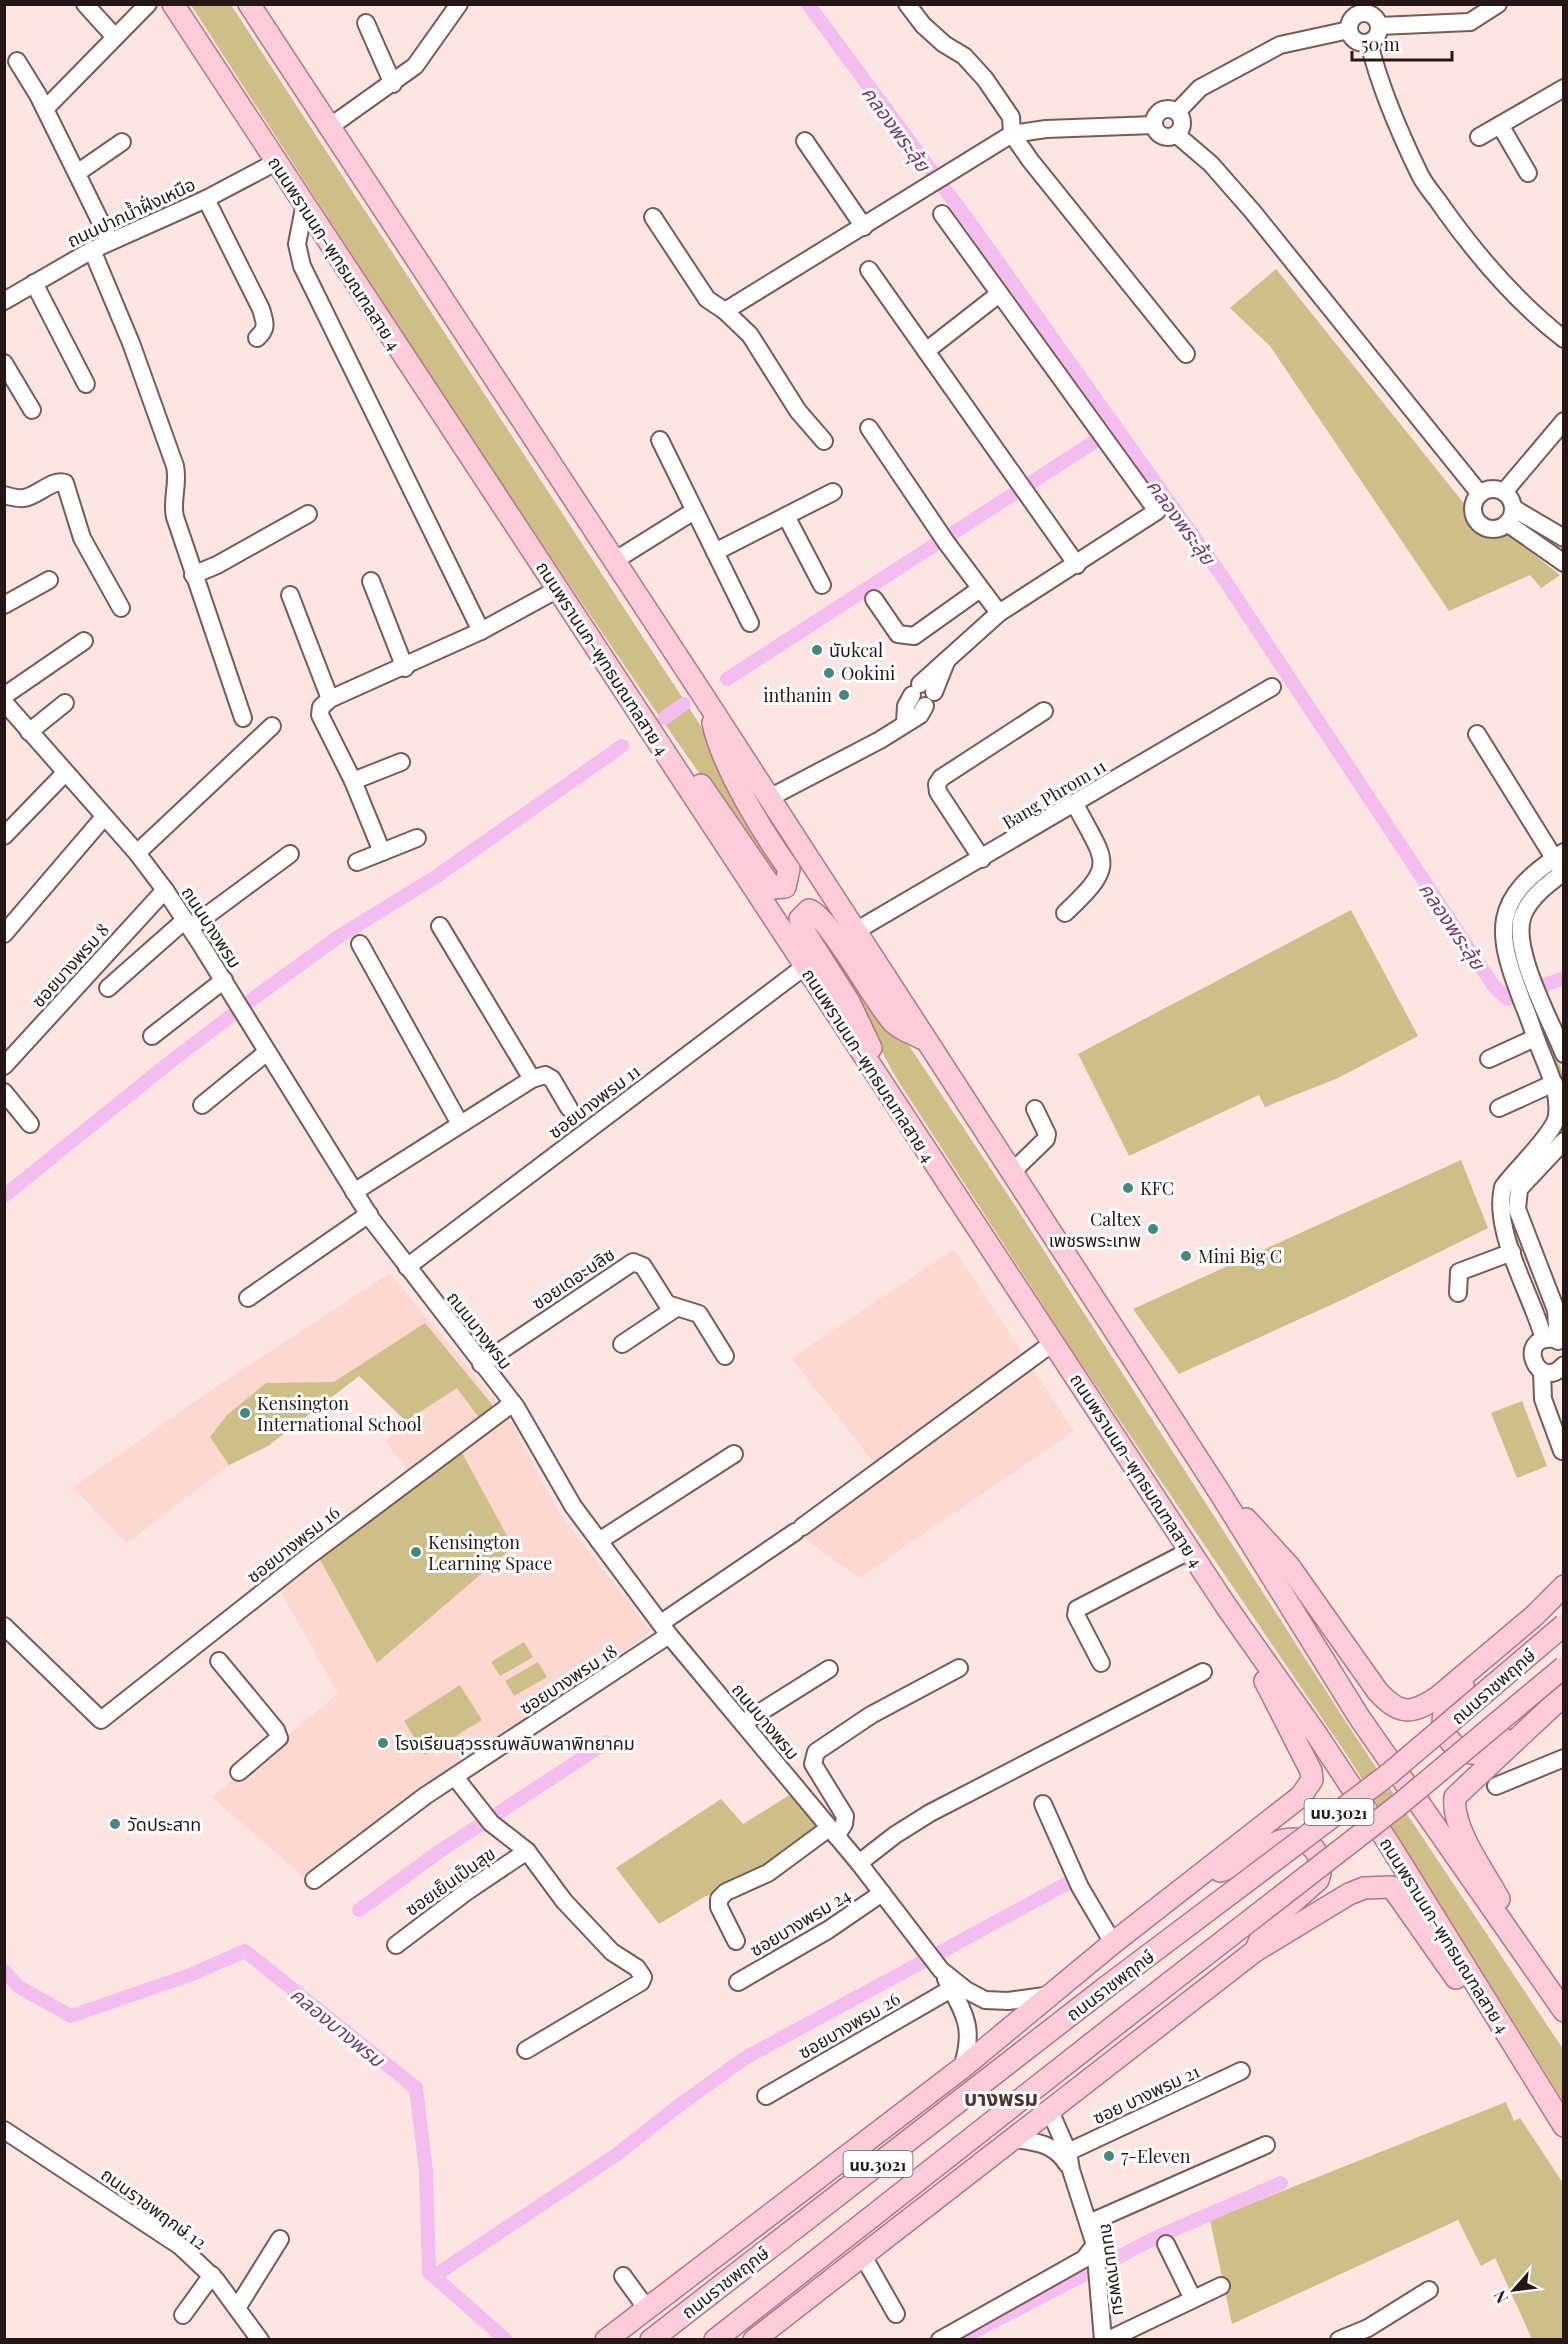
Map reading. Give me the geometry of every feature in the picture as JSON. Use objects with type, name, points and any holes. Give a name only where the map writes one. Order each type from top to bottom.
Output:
[{"type":"main road","name":"ถนนพรานนก-พุทธมณฑลสาย 4","points":[[173,4],[304,208],[558,589],[804,967],[1054,1342],[1226,1606],[1317,1735],[1391,1847],[1563,2126]]},
{"type":"main road","points":[[249,4],[328,129],[709,705],[854,932],[1220,1493],[1359,1718],[1563,2011]]},
{"type":"main road","points":[[665,754],[681,764],[701,784],[773,888],[785,887],[789,869],[718,746],[709,705]]},
{"type":"main road","points":[[877,1075],[863,1029],[802,928],[800,920],[803,914],[809,910],[814,912],[894,1022],[924,1039]]},
{"type":"main road","name":"ถนนราชพฤกษ์","points":[[1220,1493],[1277,1551],[1378,1692],[1394,1708],[1407,1710],[1422,1708],[1455,1684],[1534,1616],[1563,1586]]},
{"type":"main road","name":"ถนนราชพฤกษ์","points":[[647,2309],[962,2068],[1113,1943],[1301,1796],[1312,1780],[1311,1771],[1226,1606]]},
{"type":"main road","points":[[1534,1616],[1448,1704],[1444,1714],[1446,1736],[1461,1751],[1483,1753],[1493,1748],[1563,1694]]},
{"type":"main road","name":"ถนนราชพฤกษ์","points":[[651,2340],[1105,1988],[1389,1774],[1563,1625]]},
{"type":"main road","name":"ถนนราชพฤกษ์","points":[[715,2340],[1400,1804],[1563,1666]]},
{"type":"main road","points":[[1535,1968],[1460,1827],[1454,1809],[1455,1797],[1563,1694]]},
{"type":"main road","points":[[1202,1875],[1227,1870],[1278,1841],[1303,1841],[1317,1853],[1321,1871],[1318,1880],[1267,1925],[1255,1951]]},
{"type":"main road","points":[[754,2340],[776,2329],[863,2256],[1255,1951],[1349,1894],[1364,1888],[1392,1887],[1541,2092]]},
{"type":"main road","points":[[748,2340],[757,2329],[854,2245],[866,2221]]},
{"type":"main road","name":"นบ.3021","points":[[606,2340],[647,2309]]},
{"type":"street","points":[[85,4],[115,37]]},
{"type":"street","points":[[45,109],[148,4]]},
{"type":"street","points":[[907,4],[922,25],[944,44],[964,56],[985,80],[1011,117],[1012,134],[1185,354]]},
{"type":"street","points":[[1379,26],[1470,22],[1498,4]]},
{"type":"street","points":[[328,129],[393,84],[414,66],[457,6]]},
{"type":"street","points":[[1362,9],[1373,15],[1379,26],[1377,37],[1369,43],[1356,41],[1349,30],[1351,20],[1362,9]]},
{"type":"street","points":[[366,23],[393,84]]},
{"type":"street","points":[[1177,112],[1200,88],[1280,45],[1349,30]]},
{"type":"street","points":[[1369,43],[1374,63],[1421,177],[1465,239],[1495,274],[1532,313],[1563,339]]},
{"type":"street","points":[[17,61],[45,109],[110,241]]},
{"type":"street","points":[[1479,138],[1562,91]]},
{"type":"street","points":[[1177,135],[1183,123],[1177,112],[1172,109],[1162,110],[1155,116],[1154,125],[1162,136],[1177,135],[1210,164],[1253,212],[1480,494]]},
{"type":"street","points":[[725,311],[1012,134],[1046,129],[1154,125]]},
{"type":"street","points":[[1500,126],[1528,173]]},
{"type":"street","points":[[805,141],[864,227]]},
{"type":"street","points":[[77,173],[122,142]]},
{"type":"street","name":"ถนนปากน้ำฝั่งเหนือ","points":[[5,299],[92,250],[206,199],[276,162]]},
{"type":"street","points":[[206,199],[261,309],[266,325],[265,331],[257,338]]},
{"type":"street","points":[[304,208],[297,244],[302,266],[482,631]]},
{"type":"street","points":[[769,798],[880,740],[905,722],[920,715],[923,694],[946,662],[999,613],[1077,565],[1157,511],[942,214]]},
{"type":"street","points":[[653,217],[707,299],[725,311],[750,335],[798,411],[824,441]]},
{"type":"street","points":[[92,250],[131,343],[175,466],[177,476],[172,506],[193,575],[243,718]]},
{"type":"street","points":[[869,270],[1077,565]]},
{"type":"street","points":[[34,283],[86,384]]},
{"type":"street","points":[[926,351],[999,294]]},
{"type":"street","points":[[4,363],[32,410]]},
{"type":"street","points":[[1504,492],[1563,421]]},
{"type":"street","points":[[869,428],[944,538],[999,613]]},
{"type":"street","points":[[660,440],[750,623]]},
{"type":"street","points":[[4,495],[21,499],[33,496],[56,482],[65,483],[82,538],[121,608]]},
{"type":"street","points":[[1493,489],[1504,492],[1511,499],[1510,515],[1493,529],[1479,523],[1473,509],[1480,494],[1493,489]]},
{"type":"street","points":[[715,552],[832,492]]},
{"type":"street","points":[[614,561],[694,511]]},
{"type":"street","points":[[193,575],[217,565],[308,514]]},
{"type":"street","points":[[1510,515],[1563,538]]},
{"type":"street","points":[[1510,515],[1563,563]]},
{"type":"street","points":[[786,516],[822,585]]},
{"type":"street","points":[[4,605],[49,579]]},
{"type":"street","points":[[371,580],[405,668]]},
{"type":"street","points":[[382,852],[353,781],[320,715],[321,707],[330,699],[405,668],[482,631],[558,589]]},
{"type":"street","points":[[874,598],[898,634],[914,636],[980,589]]},
{"type":"street","points":[[290,595],[330,699]]},
{"type":"street","points":[[4,696],[84,641]]},
{"type":"street","name":"Bang Phrom 11","points":[[854,932],[1272,687]]},
{"type":"street","points":[[29,732],[65,703]]},
{"type":"street","points":[[982,859],[938,792],[937,784],[940,778],[1044,711]]},
{"type":"street","name":"ถนนบางพรม","points":[[7,712],[29,732],[137,853],[165,890],[224,980],[354,1192],[407,1267],[513,1402],[573,1506],[665,1629],[859,1863],[934,1961],[951,1989],[970,2037],[962,2068]]},
{"type":"street","points":[[137,853],[272,726]]},
{"type":"street","points":[[1477,734],[1561,864]]},
{"type":"street","points":[[353,781],[401,762]]},
{"type":"street","points":[[4,836],[65,773]]},
{"type":"street","points":[[1065,913],[1095,884],[1103,864],[1101,854],[1075,804]]},
{"type":"street","points":[[4,934],[104,817]]},
{"type":"street","points":[[357,862],[417,838]]},
{"type":"street","points":[[108,988],[188,924],[290,854]]},
{"type":"street","points":[[1561,864],[1531,901],[1522,917],[1520,944],[1530,975],[1563,1054]]},
{"type":"street","points":[[1555,1342],[1512,1252],[1500,1214],[1503,1187],[1553,1128],[1557,1115],[1554,1083],[1514,983],[1502,936],[1506,911],[1525,883],[1561,864]]},
{"type":"street","name":"ซอยบางพรม 8","points":[[4,1066],[165,890]]},
{"type":"street","points":[[440,926],[532,1079]]},
{"type":"street","points":[[360,944],[460,1124]]},
{"type":"street","name":"ซอยบางพรม 11","points":[[407,1267],[804,967]]},
{"type":"street","points":[[1514,983],[1530,975]]},
{"type":"street","points":[[152,1036],[224,980]]},
{"type":"street","points":[[1524,1006],[1541,1000]]},
{"type":"street","points":[[1489,1059],[1535,1038]]},
{"type":"street","points":[[202,1105],[267,1052]]},
{"type":"street","points":[[354,1192],[532,1079],[545,1075],[552,1079],[569,1108]]},
{"type":"street","points":[[1498,1108],[1554,1083]]},
{"type":"street","points":[[4,1092],[30,1124]]},
{"type":"street","points":[[1011,1173],[1046,1139],[1047,1134],[1035,1109]]},
{"type":"street","points":[[1555,1342],[1556,1310],[1517,1209],[1519,1190],[1563,1141]]},
{"type":"street","points":[[248,1298],[369,1214]]},
{"type":"street","points":[[1506,1232],[1523,1224]]},
{"type":"street","points":[[1458,1293],[1459,1272],[1512,1252]]},
{"type":"street","name":"ซอยเดอะบลิซ","points":[[481,1364],[633,1262],[643,1266],[668,1304],[699,1314],[725,1356]]},
{"type":"street","points":[[622,1344],[676,1308]]},
{"type":"street","name":"ซอยบางพรม 18","points":[[314,1880],[454,1776],[665,1629],[1054,1342]]},
{"type":"street","points":[[1555,1342],[1534,1347],[1532,1356],[1535,1365],[1556,1371],[1543,1399],[1562,1451]]},
{"type":"street","name":"ซอยบางพรม 16","points":[[4,1626],[101,1720],[211,1652],[310,1555],[513,1402]]},
{"type":"street","points":[[599,1541],[734,1454]]},
{"type":"street","points":[[1101,1663],[1076,1615],[1077,1610],[1190,1551]]},
{"type":"street","points":[[211,1652],[276,1730],[279,1738],[239,1772]]},
{"type":"street","points":[[736,1941],[718,1907],[719,1899],[726,1892],[768,1873],[844,1824],[845,1816],[813,1764],[816,1752],[871,1716],[959,1668]]},
{"type":"street","points":[[743,1723],[829,1669]]},
{"type":"street","points":[[859,1863],[895,1835],[930,1813],[1203,1672]]},
{"type":"street","points":[[1496,1786],[1563,1758]]},
{"type":"street","points":[[454,1776],[488,1820],[527,1851],[564,1901],[612,1952],[637,1968],[643,1977],[641,1982],[526,2050]]},
{"type":"street","points":[[1043,1804],[1073,1872],[1113,1943]]},
{"type":"street","name":"ซอยเย็นเป็นสุข","points":[[396,1945],[527,1851]]},
{"type":"street","name":"ซอยบางพรม 24","points":[[738,1982],[828,1930],[882,1893]]},
{"type":"street","name":"ถนนบางพรม","points":[[934,1961],[966,1990],[985,2000],[1008,2001],[1053,1995]]},
{"type":"street","name":"ซอยบางพรม 26","points":[[766,2096],[951,1989]]},
{"type":"street","name":"ซอย บางพรม 21","points":[[1068,2152],[1241,2071]]},
{"type":"street","name":"ถนนบางพรม","points":[[1050,2111],[1068,2152],[1071,2170],[1095,2248],[1101,2338]]},
{"type":"street","name":"ถนนราชพฤกษ์ 12","points":[[4,2130],[180,2246],[212,2276],[260,2340]]},
{"type":"street","name":"ถนนบางพรม","points":[[1015,2139],[1042,2143],[1055,2149],[1071,2170]]},
{"type":"street","points":[[1089,2223],[1266,2145]]},
{"type":"street","points":[[237,2308],[280,2239]]},
{"type":"street","points":[[1167,2244],[1193,2299]]},
{"type":"street","points":[[940,2340],[1084,2259],[1095,2248]]},
{"type":"street","points":[[863,2256],[896,2314]]},
{"type":"street","points":[[183,2315],[212,2276]]},
{"type":"street","points":[[622,2276],[647,2309]]},
{"type":"street","points":[[1101,2338],[1221,2286]]},
{"type":"street","points":[[1339,2340],[1368,2328],[1429,2290]]},
{"type":"shaded area","points":[[191,5],[231,5],[708,737],[784,873],[778,878],[766,867],[691,761],[545,548]]},
{"type":"shaded area","points":[[1276,269],[1462,501],[1480,529],[1489,537],[1506,533],[1560,575],[1541,588],[1530,575],[1449,611],[1270,346],[1230,308]]},
{"type":"shaded area","points":[[1351,910],[1418,1036],[1338,1078],[1265,1107],[1259,1095],[1129,1156],[1078,1054]]},
{"type":"shaded area","points":[[813,923],[906,1041],[1016,1207],[1344,1719],[1563,2049],[1563,2101],[1347,1755],[1070,1347],[895,1076],[860,1011],[815,940]]},
{"type":"shaded area","points":[[1539,1009],[1563,1074],[1563,1127],[1559,1125],[1531,1013]]},
{"type":"shaded area","points":[[1461,1160],[1488,1228],[1346,1298],[1179,1374],[1133,1309]]},
{"type":"shaded area","points":[[954,1249],[1074,1431],[859,1578],[800,1535],[875,1464],[791,1358]]},
{"type":"shaded area","name":"Kensington International School","points":[[390,1273],[498,1404],[409,1471],[385,1442],[405,1421],[359,1376],[268,1446],[229,1465],[126,1544],[73,1487],[217,1386]]},
{"type":"shaded area","points":[[425,1323],[494,1407],[479,1418],[457,1388],[406,1421],[359,1376],[268,1446],[229,1465],[210,1437],[227,1415],[266,1383],[334,1382]]},
{"type":"shaded area","points":[[1522,1401],[1547,1466],[1517,1478],[1491,1413]]},
{"type":"shaded area","name":"โรงเรียนสุวรรณพลับพลาพิทยาคม","points":[[508,1417],[560,1514],[651,1631],[595,1673],[413,1793],[306,1879],[212,1797],[338,1694],[279,1589]]},
{"type":"shaded area","name":"Kensington Learning Space","points":[[460,1449],[513,1547],[377,1663],[319,1558]]},
{"type":"shaded area","points":[[524,1642],[533,1657],[500,1676],[491,1662]]},
{"type":"shaded area","points":[[538,1662],[547,1677],[514,1696],[505,1681]]},
{"type":"shaded area","points":[[460,1685],[482,1720],[425,1755],[404,1721]]},
{"type":"shaded area","points":[[791,1794],[819,1830],[761,1873],[704,1897],[659,1924],[616,1868],[721,1799],[743,1824]]},
{"type":"shaded area","points":[[1506,2102],[1514,2121],[1520,2118],[1563,2183],[1563,2339],[1532,2339],[1495,2258],[1481,2266],[1458,2220],[1232,2324],[1210,2220]]},
{"type":"waterway","name":"คลองพระลุ้ย","points":[[808,4],[973,227],[1222,576],[1493,985],[1507,999],[1564,978]]},
{"type":"waterway","points":[[727,679],[1111,431]]},
{"type":"waterway","points":[[664,718],[684,704]]},
{"type":"waterway","points":[[4,1196],[165,1066],[258,995],[338,937],[434,878],[622,746]]},
{"type":"waterway","points":[[359,1910],[440,1851],[607,1742]]},
{"type":"waterway","points":[[434,2276],[616,2155],[745,2058],[1066,1884]]},
{"type":"waterway","name":"คลองบางพรม","points":[[4,1971],[19,1987],[71,2016],[190,1975],[245,1951],[416,2088],[426,2171],[429,2272],[506,2340]]},
{"type":"waterway","points":[[958,2340],[1157,2237],[1281,2183]]},
{"type":"place","name":"นับkcal","points":[[817,650]]},
{"type":"place","name":"Ookini","points":[[829,673]]},
{"type":"place","name":"inthanin","points":[[844,695]]},
{"type":"place","name":"KFC","points":[[1128,1188]]},
{"type":"place","name":"Caltex เพชรพระเทพ","points":[[1153,1229]]},
{"type":"place","name":"Mini Big C","points":[[1186,1256]]},
{"type":"place","name":"Kensington International School","points":[[245,1413]]},
{"type":"place","name":"Kensington Learning Space","points":[[416,1552]]},
{"type":"place","name":"โรงเรียนสุวรรณพลับพลาพิทยาคม","points":[[383,1743]]},
{"type":"place","name":"วัดประสาท","points":[[115,1824]]},
{"type":"place","name":"7-Eleven","points":[[1109,2156]]},
{"type":"district","name":"บางพรม","points":[[1001,2097]]}]
